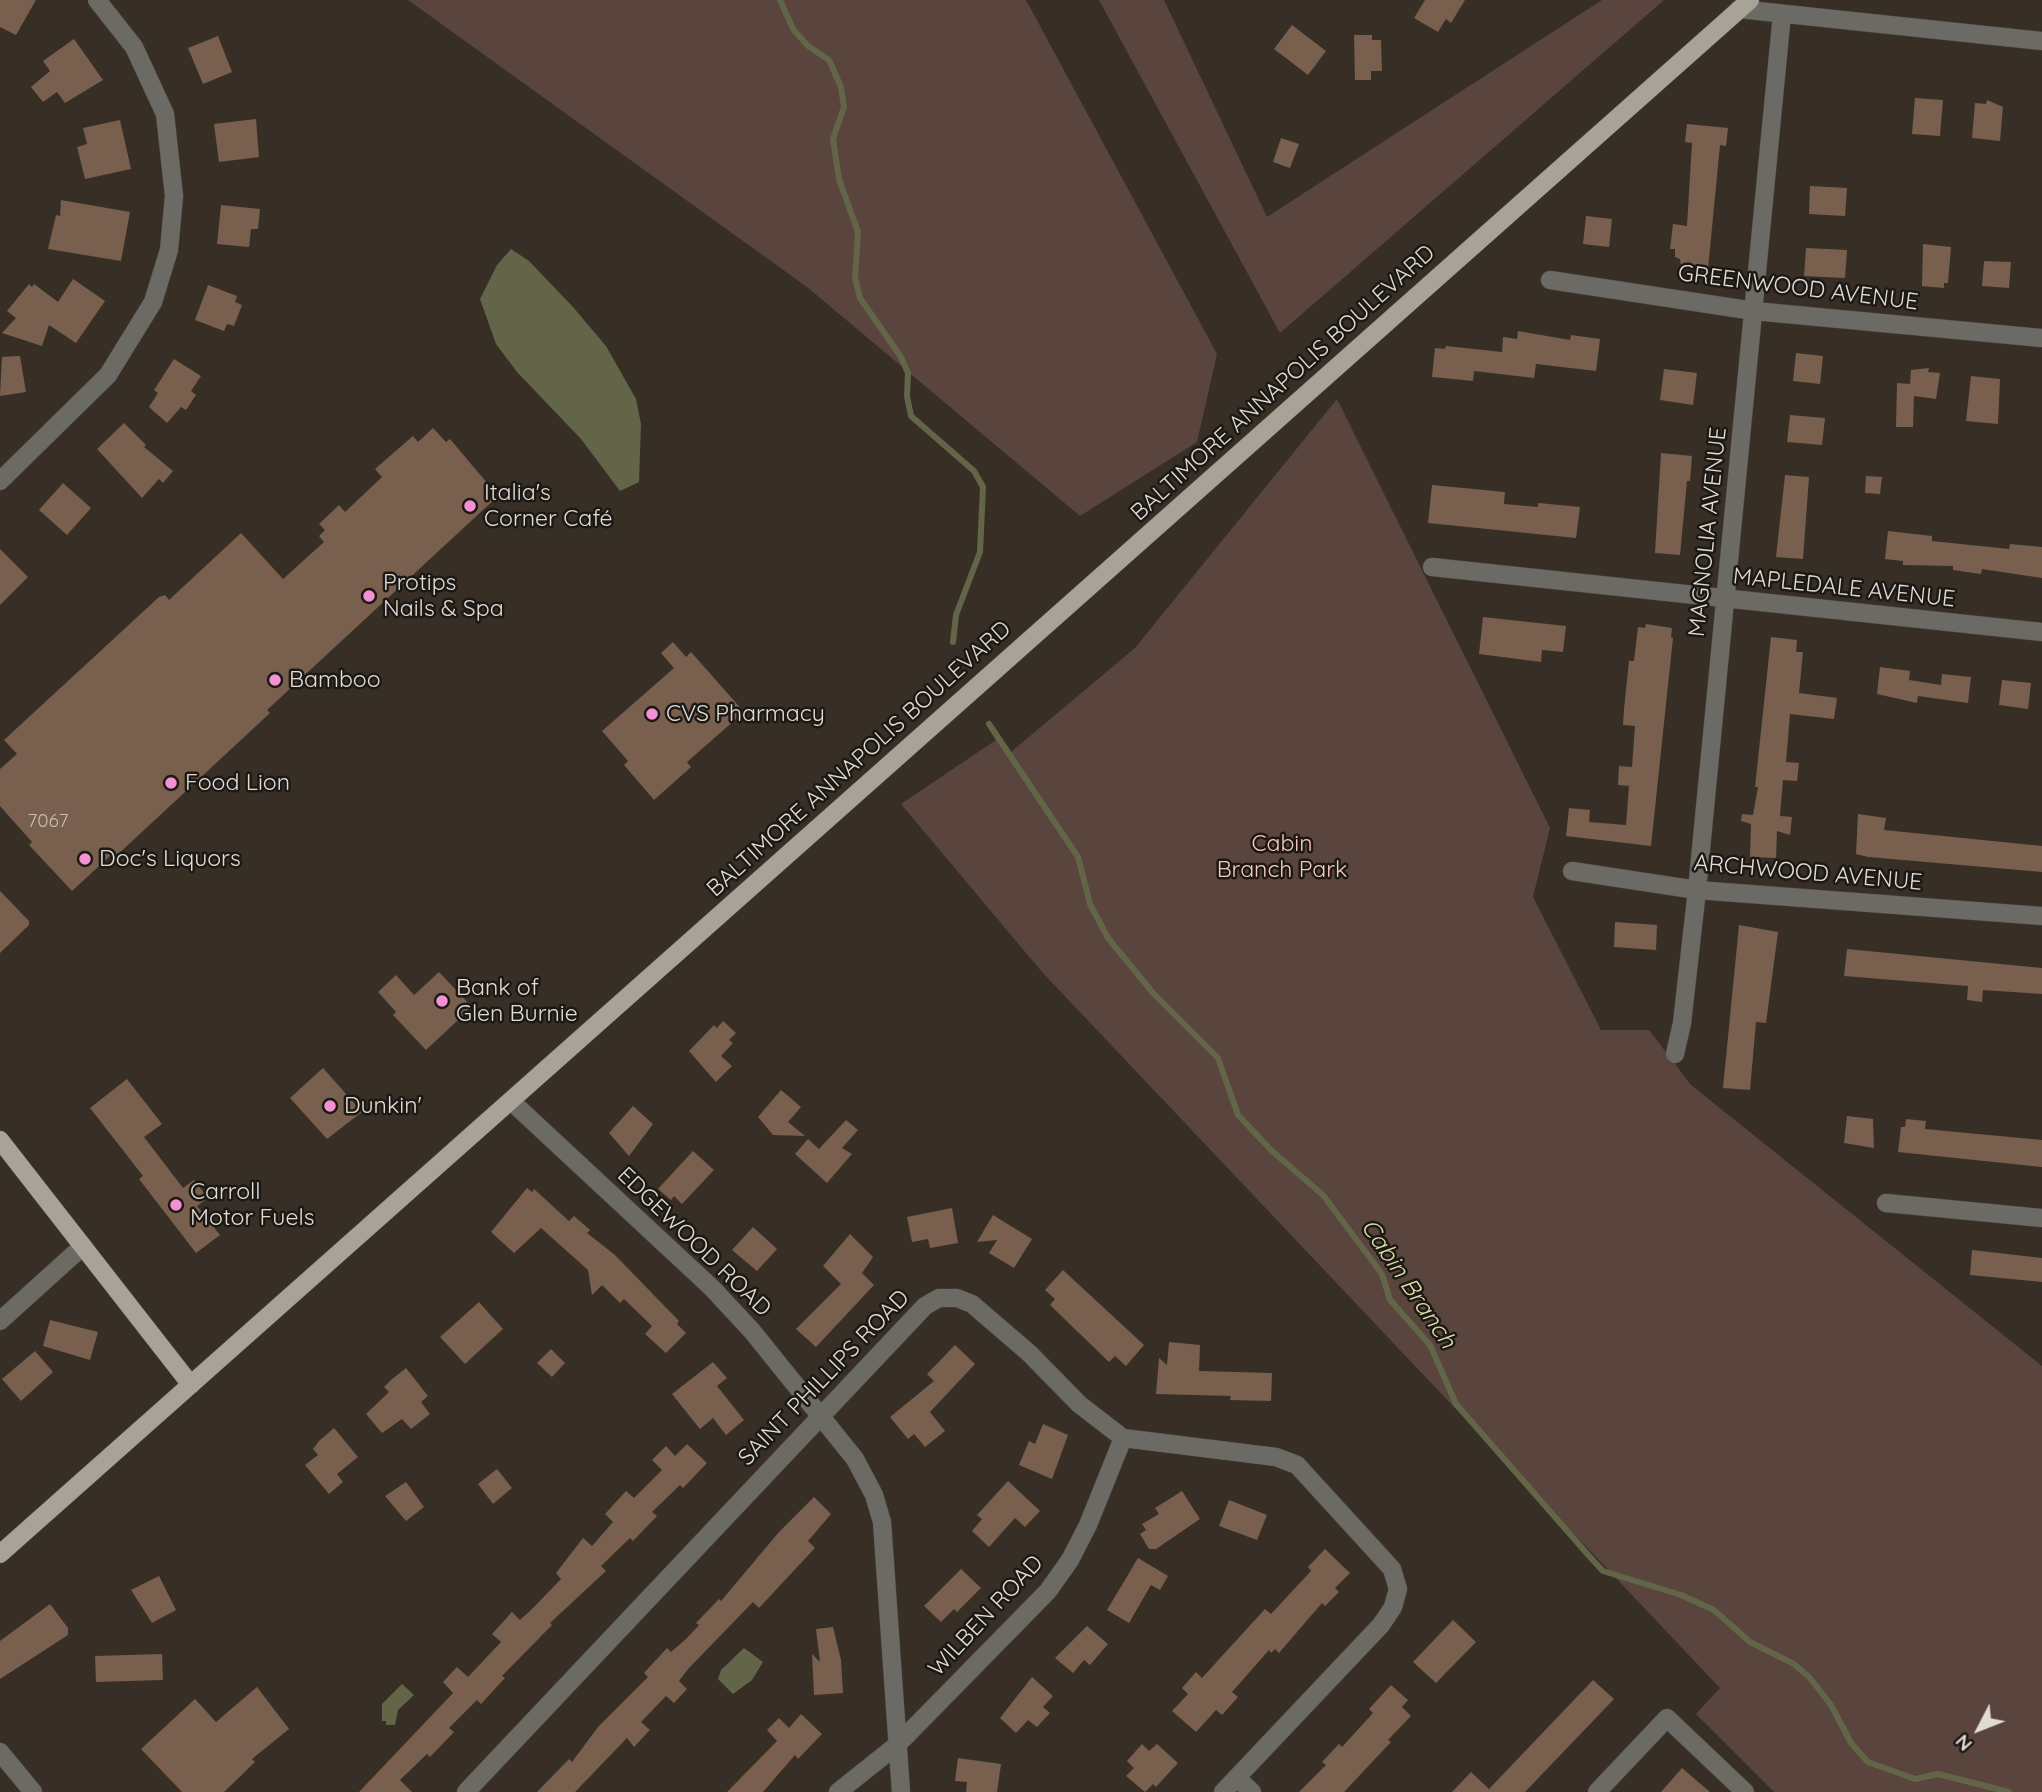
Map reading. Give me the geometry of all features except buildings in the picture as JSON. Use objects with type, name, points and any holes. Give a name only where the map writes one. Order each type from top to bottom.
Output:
[{"type":"main road","name":"BALTIMORE ANNAPOLIS BOULEVARD","points":[[0,1553],[512,1102],[1744,5]]},
{"type":"main road","points":[[0,1140],[191,1385]]},
{"type":"street","points":[[0,481],[108,375],[153,302],[169,250],[174,196],[164,114],[134,47],[97,0]]},
{"type":"street","points":[[1744,5],[1782,14],[2042,41]]},
{"type":"street","name":"MAGNOLIA AVENUE","points":[[1675,1054],[1682,1023],[1697,890],[1782,14]]},
{"type":"street","name":"GREENWOOD AVENUE","points":[[1550,280],[1754,310],[2042,338]]},
{"type":"street","name":"MAPLEDALE AVENUE","points":[[1432,567],[1726,601],[2042,632]]},
{"type":"street","name":"ARCHWOOD AVENUE","points":[[1572,872],[1697,890],[2042,916]]},
{"type":"street","name":"EDGEWOOD ROAD","points":[[512,1102],[712,1289],[752,1331],[855,1459],[874,1495],[882,1522],[901,1792]]},
{"type":"street","points":[[1886,1203],[2042,1218]]},
{"type":"street","points":[[0,1321],[83,1246]]},
{"type":"street","name":"SAINT PHILLIPS ROAD","points":[[466,1792],[925,1306],[939,1298],[957,1298],[972,1304],[1029,1353],[1079,1404],[1123,1438]]},
{"type":"street","points":[[1123,1438],[1276,1457],[1297,1465],[1392,1569],[1398,1589],[1393,1607],[1381,1625],[1223,1792]]},
{"type":"street","name":"WILBEN ROAD","points":[[838,1792],[897,1745],[1048,1591],[1070,1560],[1088,1525],[1123,1438]]},
{"type":"street","points":[[1597,1792],[1667,1718],[1745,1792]]},
{"type":"street","points":[[0,1752],[33,1792]]},
{"type":"street","points":[[1237,1778],[1252,1792]]},
{"type":"green space","points":[[408,0],[1026,0],[1217,354],[1197,442],[1080,516],[807,287]]},
{"type":"green space","points":[[1099,0],[1164,0],[1267,217],[1602,0],[1664,0],[1280,333]]},
{"type":"green space","name":"Cabin Branch Park","points":[[1337,399],[1550,828],[1533,897],[1601,1030],[1649,1030],[1691,1085],[2042,1366],[2042,1792],[1774,1792],[1696,1714],[1720,1688],[1042,972],[901,804],[999,738],[1011,752],[1135,648]]},
{"type":"shaded area","points":[[511,249],[529,261],[606,346],[636,399],[641,424],[639,482],[620,491],[581,439],[517,372],[496,344],[480,299],[497,265]]},
{"type":"shaded area","points":[[744,1648],[763,1662],[752,1680],[733,1694],[718,1679],[721,1670]]},
{"type":"shaded area","points":[[402,1684],[414,1695],[398,1710],[395,1725],[386,1725],[386,1721],[382,1721],[382,1704]]},
{"type":"waterway","name":"Cabin Branch","points":[[780,0],[793,29],[808,46],[829,60],[841,87],[844,107],[833,139],[839,179],[858,232],[855,278],[860,298],[901,357],[908,373],[907,396],[911,416],[974,471],[983,487],[980,552],[956,615],[953,642]]},
{"type":"waterway","name":"Cabin Branch","points":[[989,724],[1078,857],[1090,904],[1108,938],[1153,993],[1218,1058],[1238,1115],[1272,1151],[1323,1195],[1382,1274],[1390,1300],[1430,1345],[1456,1404],[1603,1571],[1681,1595],[1714,1610],[1750,1642],[1794,1664],[1810,1678],[1831,1705],[1851,1743],[1868,1762],[1915,1779],[1938,1774],[2009,1792]]},
{"type":"place","name":"Italia's Corner Café","points":[[470,506]]},
{"type":"place","name":"Protips Nails & Spa","points":[[369,596]]},
{"type":"place","name":"Bamboo","points":[[275,680]]},
{"type":"place","name":"CVS Pharmacy","points":[[652,714]]},
{"type":"place","name":"Food Lion","points":[[171,783]]},
{"type":"place","name":"Doc's Liquors","points":[[85,859]]},
{"type":"place","name":"Bank of Glen Burnie","points":[[442,1001]]},
{"type":"place","name":"Dunkin'","points":[[330,1106]]},
{"type":"place","name":"Carroll Motor Fuels","points":[[176,1205]]}]
